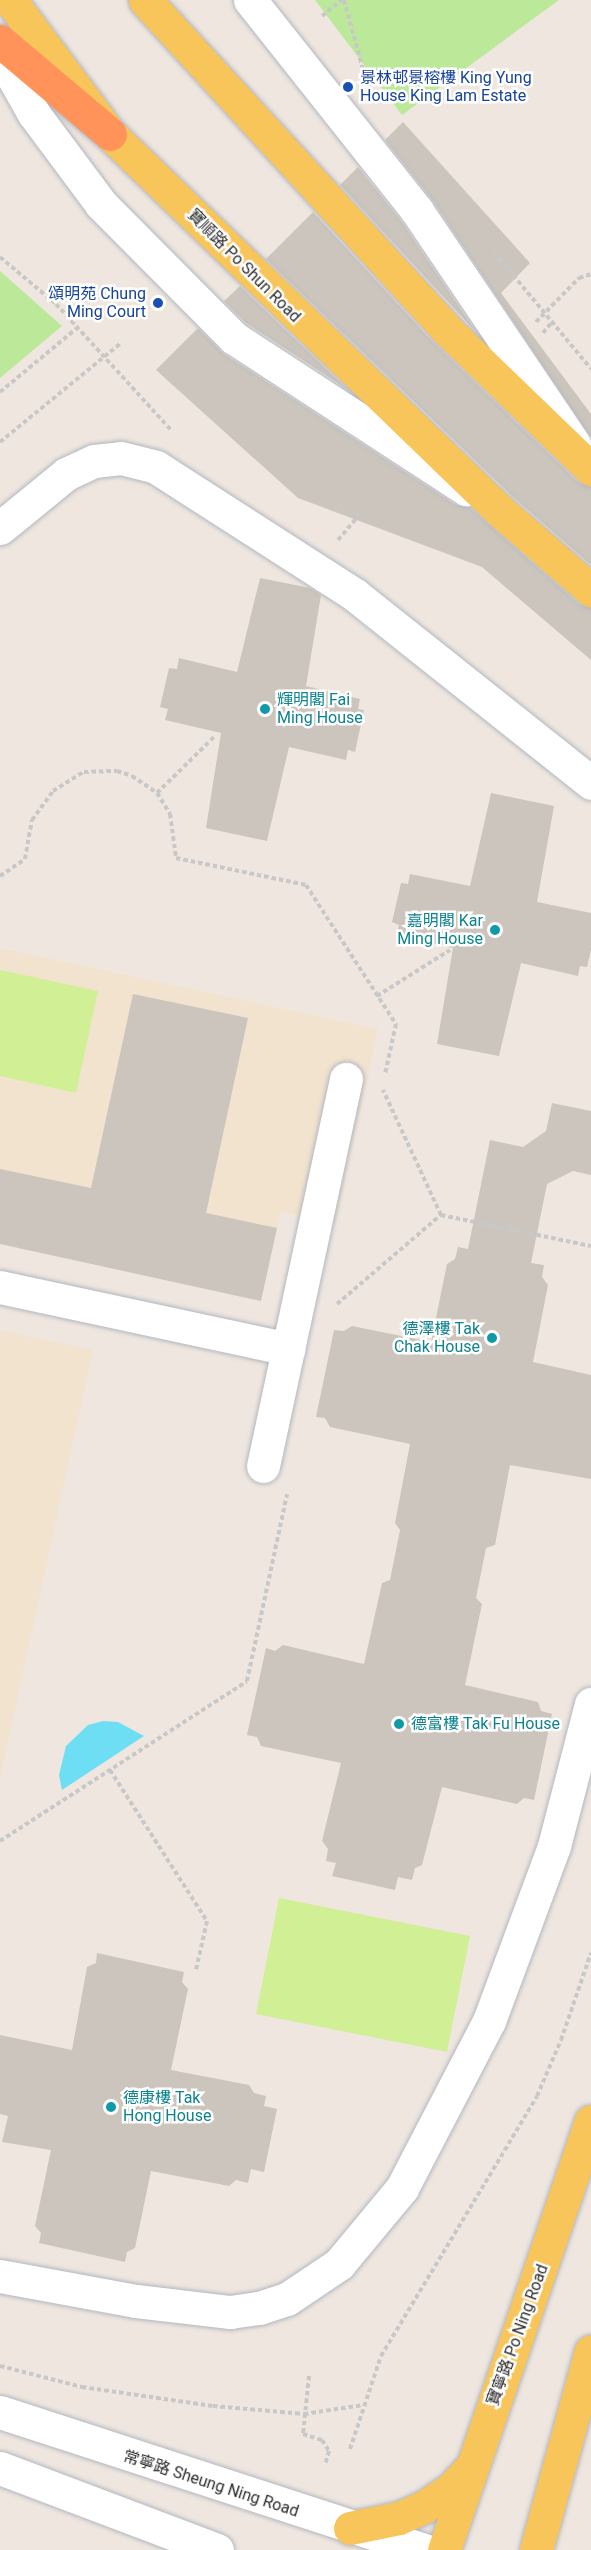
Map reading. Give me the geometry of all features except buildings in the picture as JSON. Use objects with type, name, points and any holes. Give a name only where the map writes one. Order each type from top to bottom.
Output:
[{"type":"highway","points":[[0,41],[110,134]]},
{"type":"main road","name":"寶順路 Po Shun Road","points":[[10,0],[110,134],[500,511],[591,590]]},
{"type":"main road","points":[[145,0],[446,329],[590,468]]},
{"type":"main road","name":"寶寧路 Po Ning Road","points":[[444,2550],[470,2468],[591,2121]]},
{"type":"main road","points":[[536,2550],[591,2351]]},
{"type":"main road","points":[[350,2528],[399,2518],[424,2507],[451,2489],[470,2468]]},
{"type":"main road","points":[[550,2504],[562,2550]]},
{"type":"street","points":[[250,0],[417,211],[590,468]]},
{"type":"street","name":"寶順路 Po Shun Road","points":[[0,54],[34,114],[101,204],[234,338],[500,511]]},
{"type":"street","points":[[0,528],[66,474],[94,461],[121,458],[156,467],[355,595],[591,783]]},
{"type":"street","points":[[263,1466],[346,1079]]},
{"type":"street","points":[[0,1287],[288,1349]]},
{"type":"street","points":[[0,2276],[136,2301],[230,2312],[259,2308],[287,2299],[339,2264],[402,2188],[489,2021],[554,1845],[591,1704]]},
{"type":"street","name":"常寧路 Sheung Ning Road","points":[[0,2412],[350,2528],[424,2550]]},
{"type":"street","points":[[0,2468],[217,2550]]},
{"type":"path","points":[[322,16],[342,0]]},
{"type":"path","points":[[530,328],[579,278],[591,274]]},
{"type":"path","points":[[0,392],[77,328]]},
{"type":"path","points":[[0,442],[121,343]]},
{"type":"path","points":[[334,511],[341,504]]},
{"type":"path","points":[[337,541],[359,515]]},
{"type":"path","points":[[157,794],[214,737]]},
{"type":"path","points":[[0,876],[25,859],[32,820],[40,804],[68,780],[84,772],[117,771],[146,783],[157,794],[175,828],[176,858],[306,885],[396,1024],[382,1088],[441,1215]]},
{"type":"path","points":[[377,996],[450,950]]},
{"type":"path","points":[[441,1215],[591,1246]]},
{"type":"path","points":[[336,1305],[441,1215]]},
{"type":"path","points":[[0,1841],[247,1681],[289,1485]]},
{"type":"path","points":[[110,1770],[207,1921],[196,1970]]},
{"type":"path","points":[[350,2449],[381,2356],[537,2096],[561,2040],[591,1953]]},
{"type":"path","points":[[0,2366],[133,2395],[304,2414],[363,2405]]},
{"type":"path","points":[[309,2376],[303,2434],[322,2440],[329,2451],[325,2465]]},
{"type":"shaded area","points":[[0,948],[378,1029],[336,1223],[281,1212],[261,1301],[0,1244]]},
{"type":"shaded area","points":[[0,1330],[93,1350],[0,1779]]},
{"type":"green space","points":[[315,0],[559,0],[402,115]]},
{"type":"green space","points":[[0,271],[62,326],[0,378]]},
{"type":"green space","points":[[0,970],[98,991],[76,1093],[0,1076]]},
{"type":"green space","points":[[279,1898],[470,1936],[447,2052],[256,2014]]},
{"type":"water","points":[[103,1721],[118,1722],[144,1736],[62,1790],[59,1775],[66,1746],[88,1725]]},
{"type":"place","name":"景林邨景榕樓 King Yung House King Lam Estate","points":[[348,87]]},
{"type":"place","name":"頌明苑 Chung Ming Court","points":[[158,303]]},
{"type":"place","name":"輝明閣 Fai Ming House","points":[[265,709]]},
{"type":"place","name":"嘉明閣 Kar Ming House","points":[[495,930]]},
{"type":"place","name":"德澤樓 Tak Chak House","points":[[492,1338]]},
{"type":"place","name":"德富樓 Tak Fu House","points":[[399,1724]]},
{"type":"place","name":"德康樓 Tak Hong House","points":[[111,2107]]}]
